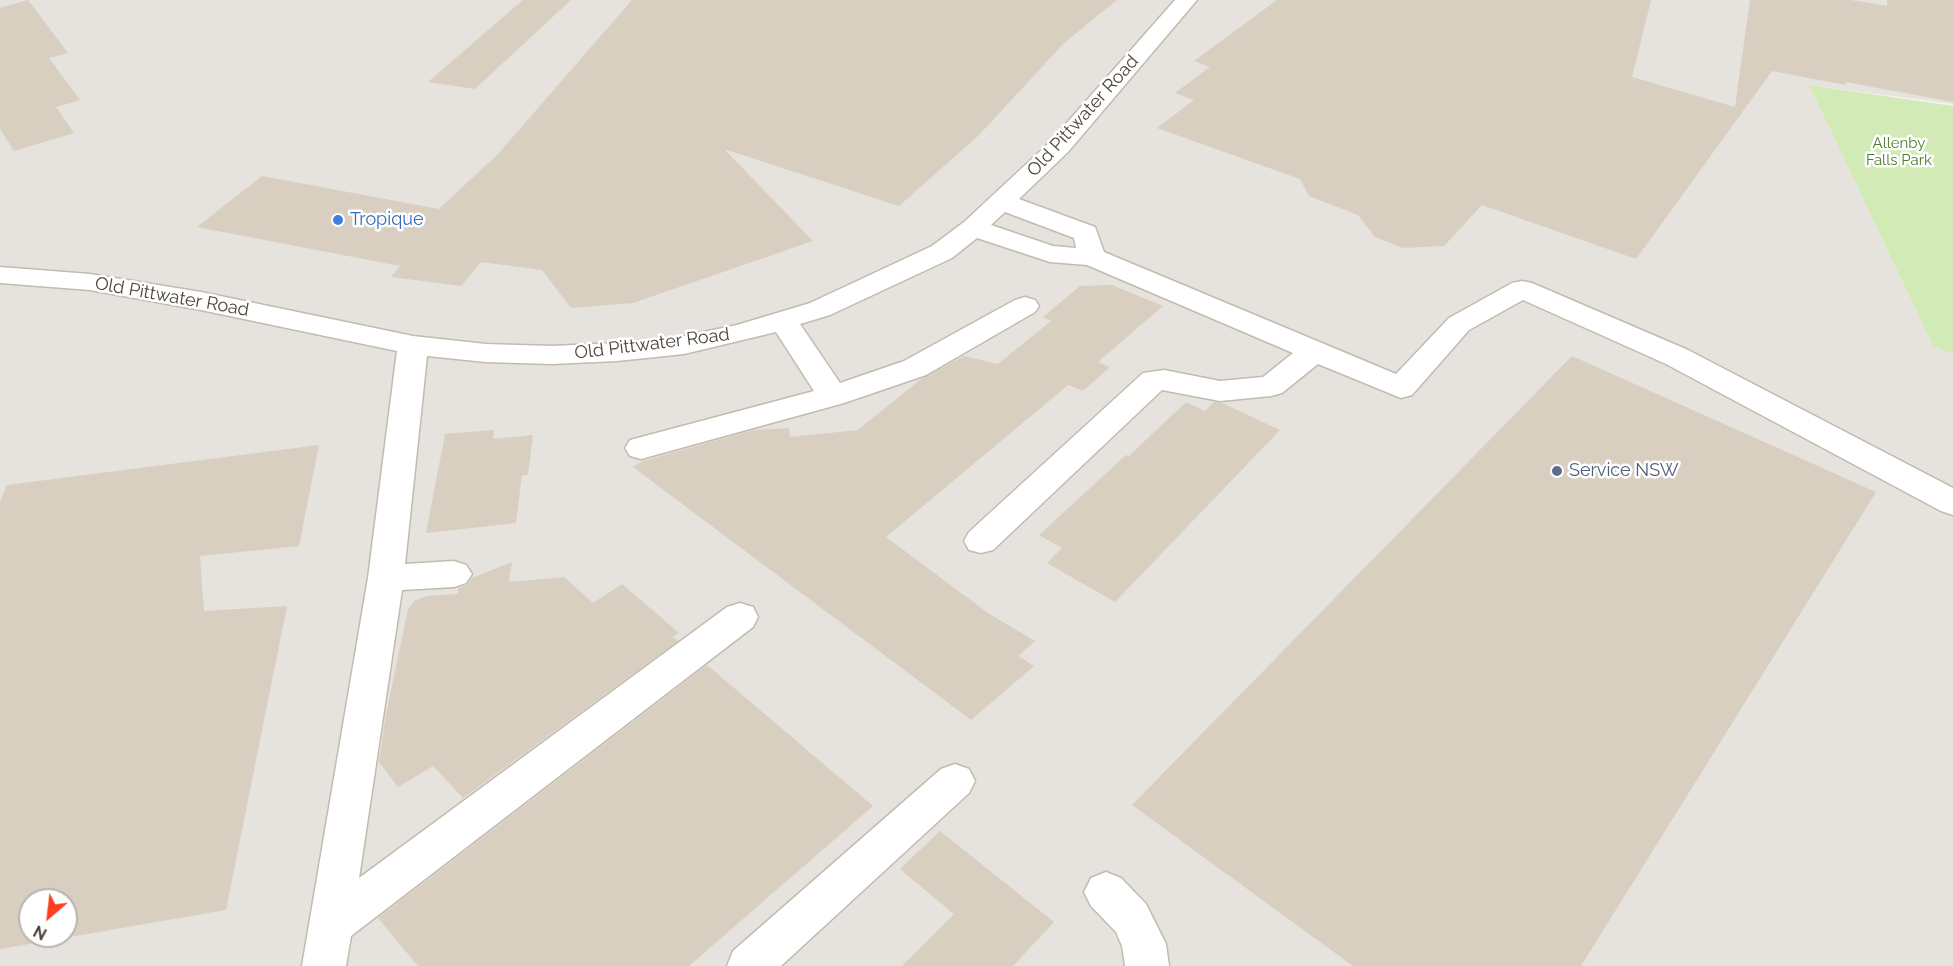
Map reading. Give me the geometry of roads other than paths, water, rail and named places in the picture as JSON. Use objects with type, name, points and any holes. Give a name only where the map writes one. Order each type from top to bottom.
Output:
[{"type":"street","name":"Old Pittwater Road","points":[[0,275],[43,277],[113,286],[201,301],[413,345],[486,353],[552,355],[617,352],[684,345],[742,333],[784,322],[852,296],[942,252],[1003,202],[1059,147],[1186,0]]},
{"type":"street","points":[[1003,202],[1086,233],[1092,256]]},
{"type":"street","points":[[973,228],[1050,254],[1092,256],[1401,388],[1459,324],[1522,289],[1677,357],[1953,503]]},
{"type":"street","points":[[641,448],[833,396],[915,368],[1025,306]]},
{"type":"street","points":[[784,322],[833,396]]},
{"type":"street","points":[[324,966],[386,578],[413,345]]},
{"type":"street","points":[[981,541],[1154,380],[1220,391],[1271,386],[1315,351]]},
{"type":"street","points":[[386,578],[454,574]]},
{"type":"street","points":[[330,926],[740,617]]},
{"type":"street","points":[[749,966],[955,781]]},
{"type":"street","points":[[1106,892],[1131,918],[1144,944],[1146,966]]},
{"type":"place","name":"Tropique","points":[[338,220]]},
{"type":"place","name":"Service NSW","points":[[1557,471]]},
{"type":"park label","name":"Allenby Falls Park","points":[[1899,152]]}]
